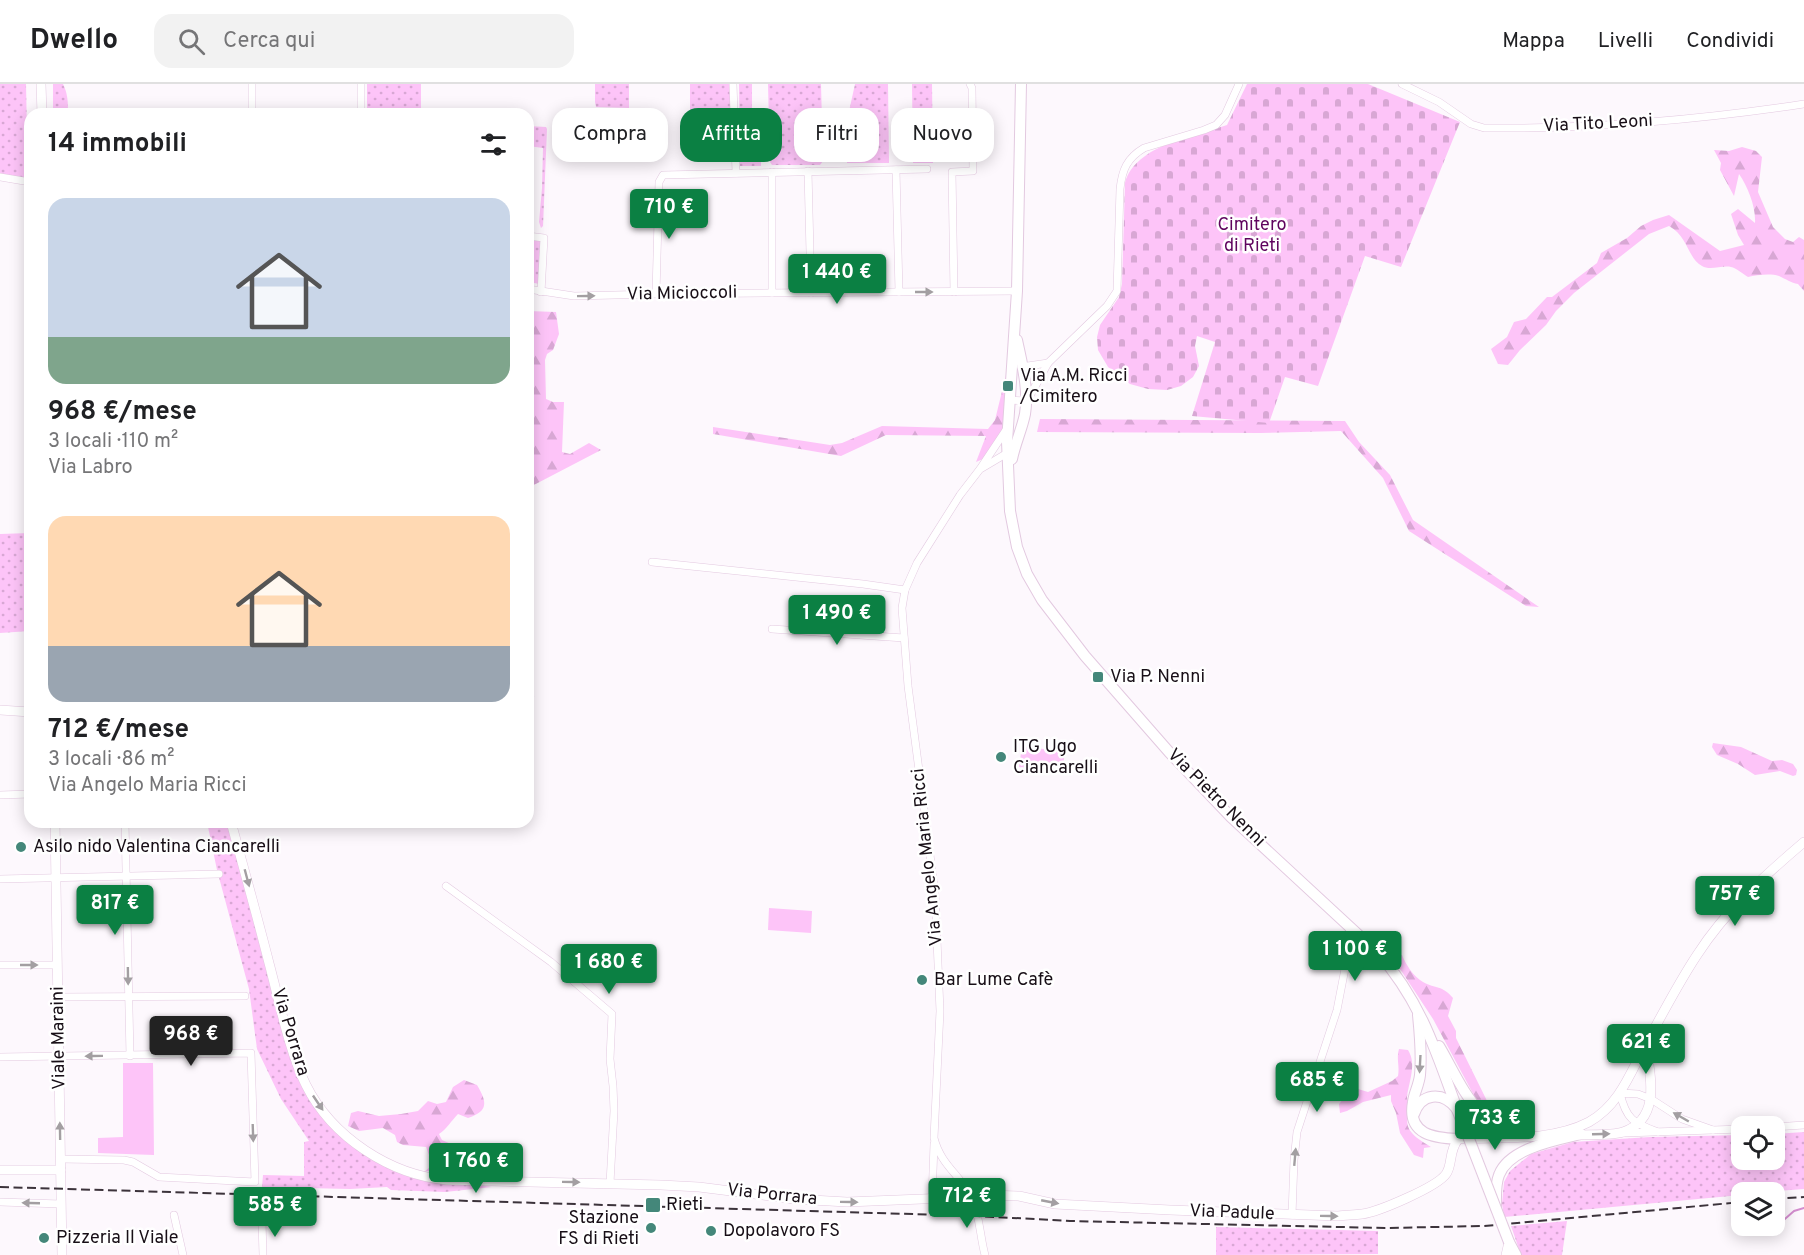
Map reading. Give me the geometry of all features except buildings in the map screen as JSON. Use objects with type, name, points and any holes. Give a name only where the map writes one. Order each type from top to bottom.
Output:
[{"type":"main road","name":"Via Angelo Maria Ricci","points":[[1010,469],[1008,420],[1017,291],[1021,84]]},
{"type":"main road","name":"Via Angelo Maria Ricci","points":[[1010,451],[1024,417],[1027,401],[1015,328]]},
{"type":"main road","name":"Via Pietro Nenni","points":[[1010,469],[1010,511],[1017,547],[1027,574],[1042,600],[1085,656],[1169,752],[1231,817],[1394,971],[1430,1034],[1496,1208]]},
{"type":"main road","points":[[1417,1009],[1421,1062],[1413,1101],[1413,1117],[1418,1128],[1428,1135],[1458,1139]]},
{"type":"main road","points":[[1430,1034],[1474,1106],[1490,1118],[1531,1136]]},
{"type":"main road","points":[[1413,1117],[1418,1104],[1428,1097],[1442,1098],[1457,1109]]},
{"type":"main road","points":[[1514,1255],[1496,1208],[1497,1182],[1500,1172],[1515,1156],[1552,1141],[1581,1134]]},
{"type":"street","points":[[41,84],[42,108]]},
{"type":"street","points":[[252,84],[252,108]]},
{"type":"street","points":[[361,84],[361,108]]},
{"type":"street","points":[[733,84],[736,173]]},
{"type":"street","points":[[954,292],[952,172],[973,171],[972,88],[970,84]]},
{"type":"street","points":[[1009,400],[1027,401],[1048,363],[1107,306],[1117,291],[1120,189],[1122,173],[1127,163],[1144,148],[1216,125],[1225,115],[1239,84]]},
{"type":"street","name":"Via Tito Leoni","points":[[1402,84],[1439,102],[1471,124],[1484,128],[1640,124],[1804,104]]},
{"type":"street","points":[[656,294],[660,178],[665,174],[927,169]]},
{"type":"street","points":[[896,170],[898,292]]},
{"type":"street","points":[[808,171],[811,293]]},
{"type":"street","points":[[771,172],[772,293]]},
{"type":"street","points":[[0,177],[24,181]]},
{"type":"street","points":[[534,237],[543,238],[541,292]]},
{"type":"street","name":"Via Micioccoli","points":[[534,290],[574,297],[656,294],[1017,291]]},
{"type":"street","points":[[1011,370],[1048,363]]},
{"type":"street","points":[[1008,420],[1024,417]]},
{"type":"street","name":"Via Angelo Maria Ricci","points":[[985,1255],[972,1197],[944,1162],[934,1138],[940,1011],[935,893],[919,777],[902,608],[905,590],[917,563],[960,495],[1005,432],[1008,420]]},
{"type":"street","name":"Via Angelo Maria Ricci","points":[[980,469],[1010,451]]},
{"type":"street","points":[[990,464],[1010,469]]},
{"type":"street","points":[[652,562],[842,581],[905,590]]},
{"type":"street","points":[[772,629],[904,638]]},
{"type":"street","points":[[2,710],[24,708]]},
{"type":"street","points":[[2,710],[24,712]]},
{"type":"street","points":[[0,795],[24,794]]},
{"type":"street","name":"Viale Maraini","points":[[55,828],[62,1255]]},
{"type":"street","points":[[125,828],[130,1056]]},
{"type":"street","name":"Via Porrara","points":[[233,828],[296,1060],[306,1084],[333,1123],[365,1150],[391,1165],[417,1176],[447,1180],[699,1187],[837,1202],[972,1197]]},
{"type":"street","points":[[1552,1135],[1575,1128],[1599,1116],[1609,1107],[1635,1068],[1646,1043],[1696,956],[1714,930],[1760,880],[1804,842]]},
{"type":"street","points":[[0,879],[219,874]]},
{"type":"street","points":[[446,886],[551,962],[612,1014],[610,1059],[614,1086],[614,1111],[610,1183]]},
{"type":"street","points":[[1292,1215],[1297,1132],[1337,1010],[1349,948],[1350,927]]},
{"type":"street","points":[[1349,948],[1360,944],[1368,945]]},
{"type":"street","points":[[0,965],[57,965]]},
{"type":"street","points":[[58,997],[245,996]]},
{"type":"street","points":[[1622,1133],[1638,1124],[1649,1108],[1652,1087],[1646,1043]]},
{"type":"street","points":[[0,1057],[251,1053],[255,1182],[159,1177],[133,1162],[124,1160],[60,1159]]},
{"type":"street","points":[[1620,1093],[1638,1094],[1651,1099],[1682,1119],[1713,1130]]},
{"type":"street","points":[[1620,1093],[1627,1115],[1638,1124],[1658,1132]]},
{"type":"street","points":[[1785,1126],[1804,1125]]},
{"type":"street","points":[[1458,1139],[1731,1129]]},
{"type":"street","points":[[932,1199],[934,1138]]},
{"type":"street","name":"Via Padule","points":[[972,1197],[1020,1196],[1055,1204],[1292,1215],[1363,1214],[1413,1194],[1441,1179],[1448,1170],[1451,1150],[1458,1139]]},
{"type":"street","points":[[0,1170],[61,1170]]},
{"type":"street","points":[[0,1202],[61,1204]]},
{"type":"street","points":[[174,1215],[183,1255]]},
{"type":"street","points":[[262,1221],[263,1255]]},
{"type":"street","points":[[1506,1255],[1509,1242]]},
{"type":"green space","points":[[0,84],[26,84],[24,181],[0,177]]},
{"type":"green space","points":[[53,84],[63,84],[68,108],[53,108]]},
{"type":"green space","points":[[367,84],[421,84],[421,108],[367,108]]},
{"type":"green space","points":[[595,84],[629,84],[629,108],[596,107]]},
{"type":"green space","points":[[690,84],[731,84],[732,108],[690,108]]},
{"type":"green space","points":[[739,84],[752,84],[752,108],[739,108]]},
{"type":"green space","points":[[768,84],[821,84],[822,108],[794,108],[794,162],[822,162],[820,165],[772,165],[770,162],[782,162],[782,108],[769,108]]},
{"type":"green space","points":[[855,84],[888,84],[889,163],[847,163],[879,162],[879,108],[850,108]]},
{"type":"green space","points":[[912,84],[932,84],[932,108],[912,108]]},
{"type":"green space","name":"Cimitero di Rieti","points":[[1247,84],[1368,84],[1460,122],[1401,267],[1365,256],[1318,386],[1285,377],[1269,423],[1192,416],[1215,342],[1197,336],[1195,346],[1199,366],[1193,377],[1181,386],[1167,390],[1148,389],[1130,384],[1108,367],[1098,350],[1097,337],[1100,325],[1119,297],[1122,284],[1125,183],[1131,170],[1153,151],[1183,138],[1227,125]]},
{"type":"green space","points":[[534,126],[547,129],[543,226],[541,228],[539,222],[543,148],[534,147]]},
{"type":"green space","points":[[1742,147],[1756,151],[1762,157],[1758,192],[1773,227],[1785,239],[1793,242],[1799,237],[1804,240],[1804,291],[1798,284],[1775,275],[1748,277],[1731,267],[1702,266],[1697,263],[1680,235],[1669,226],[1649,234],[1574,293],[1508,365],[1498,364],[1491,349],[1507,337],[1514,322],[1526,319],[1547,297],[1552,297],[1597,263],[1601,253],[1653,220],[1669,215],[1720,251],[1744,245],[1731,214],[1738,209],[1755,223],[1751,197],[1739,174],[1734,196],[1720,170],[1721,163],[1714,150],[1729,151]]},
{"type":"green space","points":[[740,162],[761,162],[761,166],[740,166]]},
{"type":"green space","points":[[534,238],[542,239],[540,284],[534,283]]},
{"type":"green space","points":[[534,311],[556,312],[559,334],[553,350],[547,354],[545,360],[546,399],[553,402],[564,402],[562,452],[570,454],[589,443],[601,450],[534,485]]},
{"type":"green space","points":[[1006,375],[1003,431],[990,456],[976,462],[986,436],[886,435],[841,456],[713,434],[713,427],[830,445],[842,443],[882,426],[988,429],[995,420]]},
{"type":"green space","points":[[1040,419],[1345,421],[1359,442],[1390,475],[1413,520],[1539,607],[1526,606],[1409,531],[1383,478],[1341,431],[1037,432]]},
{"type":"green space","points":[[24,533],[24,631],[0,633],[0,534]]},
{"type":"green space","points":[[1713,743],[1741,747],[1772,761],[1782,760],[1793,764],[1797,770],[1796,775],[1780,771],[1755,775],[1738,764],[1717,755],[1712,747]]},
{"type":"green space","points":[[1022,746],[1065,752],[1062,773],[1019,767]]},
{"type":"green space","points":[[208,828],[232,828],[296,1060],[333,1123],[391,1165],[447,1180],[492,1187],[445,1192],[391,1190],[387,1187],[350,1189],[262,1187],[263,1175],[304,1176],[304,1142],[309,1141],[281,1099],[257,1049],[249,989],[217,870]]},
{"type":"green space","points":[[769,908],[812,911],[811,933],[768,930]]},
{"type":"green space","points":[[1389,955],[1402,955],[1420,980],[1442,989],[1453,998],[1448,1016],[1456,1031],[1456,1038],[1490,1107],[1491,1110],[1488,1112],[1478,1103],[1433,1019]]},
{"type":"green space","points":[[1399,1049],[1408,1050],[1411,1055],[1412,1073],[1407,1097],[1408,1126],[1414,1135],[1431,1147],[1424,1148],[1423,1158],[1414,1155],[1400,1133],[1391,1095],[1363,1102],[1340,1113],[1339,1104],[1349,1088],[1368,1092],[1398,1076]]},
{"type":"green space","points":[[123,1063],[153,1063],[154,1155],[98,1153],[98,1138],[123,1137]]},
{"type":"green space","points":[[464,1080],[477,1085],[483,1096],[484,1105],[480,1112],[468,1118],[458,1114],[439,1134],[442,1140],[451,1144],[451,1165],[424,1172],[430,1167],[426,1147],[403,1145],[397,1142],[395,1135],[383,1128],[359,1131],[348,1126],[351,1113],[358,1111],[379,1116],[401,1114],[418,1111],[428,1101],[437,1104],[446,1102],[453,1087]]},
{"type":"green space","points":[[1804,1132],[1804,1189],[1785,1191],[1785,1182],[1731,1182],[1731,1196],[1504,1217],[1502,1204],[1504,1182],[1510,1171],[1531,1154],[1573,1142],[1731,1135],[1731,1170],[1785,1170],[1785,1133]]},
{"type":"green space","points":[[1567,1221],[1562,1255],[1521,1255],[1511,1226]]},
{"type":"green space","points":[[1216,1227],[1378,1231],[1378,1254],[1216,1255]]},
{"type":"waterway","points":[[1785,1219],[1794,1211],[1804,1208]]},
{"type":"railway","points":[[0,1187],[977,1216],[1070,1221],[1385,1228],[1484,1226],[1731,1203]]},
{"type":"railway","points":[[1785,1198],[1804,1197]]},
{"type":"place","name":"Via A.M. Ricci /Cimitero","points":[[1008,386]]},
{"type":"place","name":"Via P. Nenni","points":[[1098,677]]},
{"type":"place","name":"ITG Ugo Ciancarelli","points":[[1001,757]]},
{"type":"place","name":"Asilo nido Valentina Ciancarelli","points":[[21,847]]},
{"type":"place","name":"Bar Lume Cafè","points":[[922,980]]},
{"type":"place","name":"Rieti","points":[[653,1205]]},
{"type":"place","name":"Stazione FS di Rieti","points":[[651,1228]]},
{"type":"place","name":"Dopolavoro FS","points":[[711,1231]]},
{"type":"place","name":"Pizzeria Il Viale","points":[[44,1238]]}]
